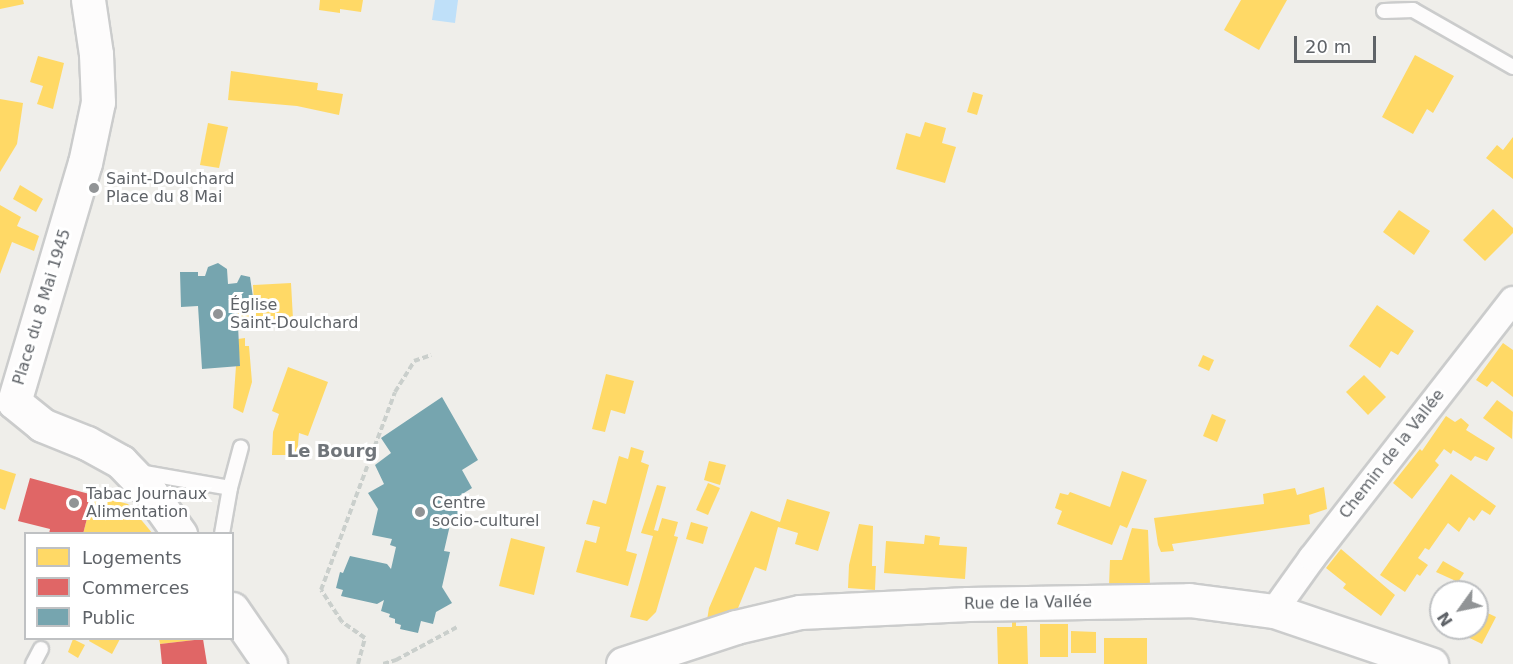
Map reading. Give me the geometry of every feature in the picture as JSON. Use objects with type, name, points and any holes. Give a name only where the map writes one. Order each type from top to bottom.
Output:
[{"type":"street","name":"Place du 8 Mai 1945","points":[[88,0],[96,54],[98,102],[85,163],[7,404],[42,425],[87,443],[121,462],[150,492],[179,532]]},
{"type":"street","name":"Chemin de la Vallée","points":[[1274,611],[1312,558],[1513,300]]},
{"type":"street","name":"Rue de la Vallée","points":[[623,664],[736,627],[801,612],[968,604],[1189,600],[1274,611],[1431,664]]},
{"type":"street","points":[[234,612],[270,664]]},
{"type":"lane","points":[[1384,12],[1413,10],[1513,67]]},
{"type":"lane","points":[[222,532],[230,488],[241,447]]},
{"type":"lane","points":[[129,470],[230,488]]},
{"type":"lane","points":[[33,664],[41,649]]},
{"type":"path","points":[[358,664],[365,638],[342,622],[321,590],[395,392],[414,361],[430,355]]},
{"type":"path","points":[[383,664],[396,660],[457,627]]},
{"type":"water","points":[[435,0],[458,0],[455,23],[432,20]]},
{"type":"building: Logements","points":[[0,0],[23,0],[24,4],[0,9]]},
{"type":"building: Logements","points":[[320,0],[363,0],[361,12],[340,9],[340,13],[319,10]]},
{"type":"building: Logements","points":[[1241,0],[1287,0],[1259,50],[1224,30]]},
{"type":"building: Logements","points":[[1415,55],[1454,76],[1433,113],[1427,109],[1413,134],[1382,117]]},
{"type":"building: Logements","points":[[38,56],[64,63],[53,109],[37,104],[43,86],[30,82]]},
{"type":"building: Logements","points":[[231,71],[318,83],[317,90],[343,94],[339,115],[297,106],[228,100]]},
{"type":"building: Logements","points":[[973,92],[983,95],[977,115],[967,112]]},
{"type":"building: Logements","points":[[0,99],[23,103],[17,144],[0,172]]},
{"type":"building: Logements","points":[[925,122],[946,128],[942,143],[956,147],[945,183],[896,169],[906,133],[920,137]]},
{"type":"building: Logements","points":[[208,123],[228,127],[219,168],[200,165]]},
{"type":"building: Logements","points":[[1513,137],[1513,179],[1486,158],[1497,145],[1503,150]]},
{"type":"building: Logements","points":[[20,185],[43,199],[36,212],[13,199]]},
{"type":"building: Logements","points":[[0,205],[21,217],[17,226],[39,236],[34,251],[12,242],[0,274]]},
{"type":"building: Logements","points":[[1493,209],[1513,228],[1513,233],[1485,261],[1463,240]]},
{"type":"building: Logements","points":[[1399,210],[1430,231],[1414,255],[1383,232]]},
{"type":"building: Logements","points":[[291,283],[293,319],[256,319],[256,324],[238,325],[237,305],[254,304],[253,285]]},
{"type":"building: Logements","points":[[1377,305],[1414,331],[1398,355],[1391,351],[1380,368],[1349,346]]},
{"type":"building: Logements","points":[[245,338],[245,346],[249,346],[252,382],[243,413],[233,408],[236,366],[240,366],[238,339]]},
{"type":"building: Logements","points":[[1503,343],[1513,350],[1513,397],[1492,381],[1487,387],[1476,380]]},
{"type":"building: Logements","points":[[1203,355],[1214,360],[1209,371],[1198,366]]},
{"type":"building: Logements","points":[[288,367],[328,382],[308,436],[299,433],[297,455],[272,455],[273,432],[279,414],[272,411]]},
{"type":"building: Logements","points":[[606,374],[634,381],[625,414],[611,410],[605,432],[592,429]]},
{"type":"building: Logements","points":[[1364,375],[1386,397],[1368,415],[1346,392]]},
{"type":"building: Logements","points":[[1497,400],[1513,412],[1512,439],[1483,418]]},
{"type":"building: Logements","points":[[1212,414],[1226,420],[1217,442],[1203,436]]},
{"type":"building: Logements","points":[[1446,416],[1455,422],[1461,418],[1469,425],[1466,430],[1495,448],[1487,461],[1475,456],[1471,461],[1453,450],[1451,454],[1444,449],[1435,461],[1439,465],[1412,499],[1393,483],[1420,449],[1422,451]]},
{"type":"building: Logements","points":[[631,447],[644,451],[641,462],[649,465],[626,551],[637,554],[628,586],[576,572],[585,540],[596,543],[600,527],[586,524],[593,500],[606,504],[619,456],[628,459]]},
{"type":"building: Logements","points":[[709,461],[726,465],[720,485],[704,480]]},
{"type":"building: Logements","points":[[0,469],[16,474],[5,510],[0,508]]},
{"type":"building: Logements","points":[[1122,471],[1147,480],[1127,528],[1120,525],[1112,545],[1057,524],[1062,511],[1055,508],[1060,493],[1068,495],[1070,492],[1110,507]]},
{"type":"building: Logements","points":[[1451,474],[1496,506],[1490,515],[1482,510],[1474,521],[1469,517],[1459,532],[1448,523],[1429,550],[1425,548],[1418,558],[1428,565],[1420,576],[1417,574],[1405,592],[1380,575]]},
{"type":"building: Logements","points":[[708,483],[720,488],[708,515],[696,510]]},
{"type":"building: Logements","points":[[657,485],[666,487],[654,530],[658,531],[662,518],[678,522],[674,536],[678,537],[656,612],[647,621],[630,617],[653,536],[641,533]]},
{"type":"building: Logements","points":[[1324,487],[1327,509],[1309,515],[1310,524],[1172,544],[1174,551],[1161,552],[1158,545],[1154,518],[1264,504],[1263,494],[1295,488],[1297,495]]},
{"type":"building: Logements","points":[[93,495],[128,504],[151,532],[84,532]]},
{"type":"building: Logements","points":[[787,499],[830,512],[818,551],[795,544],[798,533],[778,527],[766,571],[755,567],[736,613],[707,620],[709,608],[751,511],[780,522]]},
{"type":"building: Logements","points":[[691,522],[708,527],[703,544],[686,539]]},
{"type":"building: Logements","points":[[859,524],[873,526],[872,566],[876,566],[875,590],[848,588],[849,565]]},
{"type":"building: Logements","points":[[1132,528],[1148,530],[1150,585],[1109,586],[1110,560],[1122,560]]},
{"type":"building: Logements","points":[[925,535],[940,537],[939,545],[967,547],[965,579],[884,573],[886,541],[924,544]]},
{"type":"building: Logements","points":[[511,538],[545,547],[534,595],[499,586]]},
{"type":"building: Logements","points":[[1341,549],[1395,595],[1381,616],[1343,588],[1346,584],[1326,568]]},
{"type":"building: Logements","points":[[1443,561],[1464,573],[1459,580],[1454,580],[1436,572]]},
{"type":"building: Logements","points":[[1489,614],[1496,617],[1489,630]]},
{"type":"building: Logements","points":[[1012,622],[1016,622],[1016,626],[1027,626],[1028,664],[998,664],[997,627],[1012,627]]},
{"type":"building: Logements","points":[[1040,624],[1068,624],[1068,657],[1040,657]]},
{"type":"building: Logements","points":[[1071,631],[1096,632],[1096,653],[1071,653]]},
{"type":"building: Logements","points":[[1104,638],[1147,638],[1147,664],[1104,664]]},
{"type":"building: Logements","points":[[73,640],[85,645],[78,658],[68,652]]},
{"type":"building: Logements","points":[[90,640],[119,640],[112,654]]},
{"type":"building: Logements","points":[[159,640],[195,640],[160,644]]},
{"type":"building: Commerces","points":[[30,478],[93,495],[84,532],[49,532],[50,529],[18,521]]},
{"type":"building: Commerces","points":[[203,640],[207,664],[162,664],[160,644]]},
{"type":"building: Public","name":"Église Saint-Doulchard","points":[[218,263],[227,269],[228,284],[237,283],[241,275],[250,277],[254,304],[237,305],[240,366],[202,369],[198,306],[181,307],[180,272],[198,272],[198,276],[205,276],[208,267]]},
{"type":"building: Public","name":"Centre socio-culturel","points":[[442,397],[478,460],[462,470],[472,488],[456,498],[465,516],[450,525],[444,551],[450,552],[442,587],[452,603],[436,612],[433,624],[421,621],[418,633],[400,629],[401,625],[389,617],[390,614],[381,611],[384,600],[377,604],[341,596],[343,590],[336,588],[340,572],[343,573],[350,556],[387,564],[391,569],[396,547],[390,545],[392,539],[372,535],[378,509],[368,493],[384,484],[375,465],[391,453],[381,438]]},
{"type":"place","name":"Saint-Doulchard Place du 8 Mai","points":[[94,188]]},
{"type":"place","name":"Église Saint-Doulchard","points":[[218,314]]},
{"type":"place","name":"Tabac Journaux Alimentation","points":[[74,503]]},
{"type":"place","name":"Centre socio-culturel","points":[[420,512]]},
{"type":"district","name":"Le Bourg","points":[[332,451]]}]
